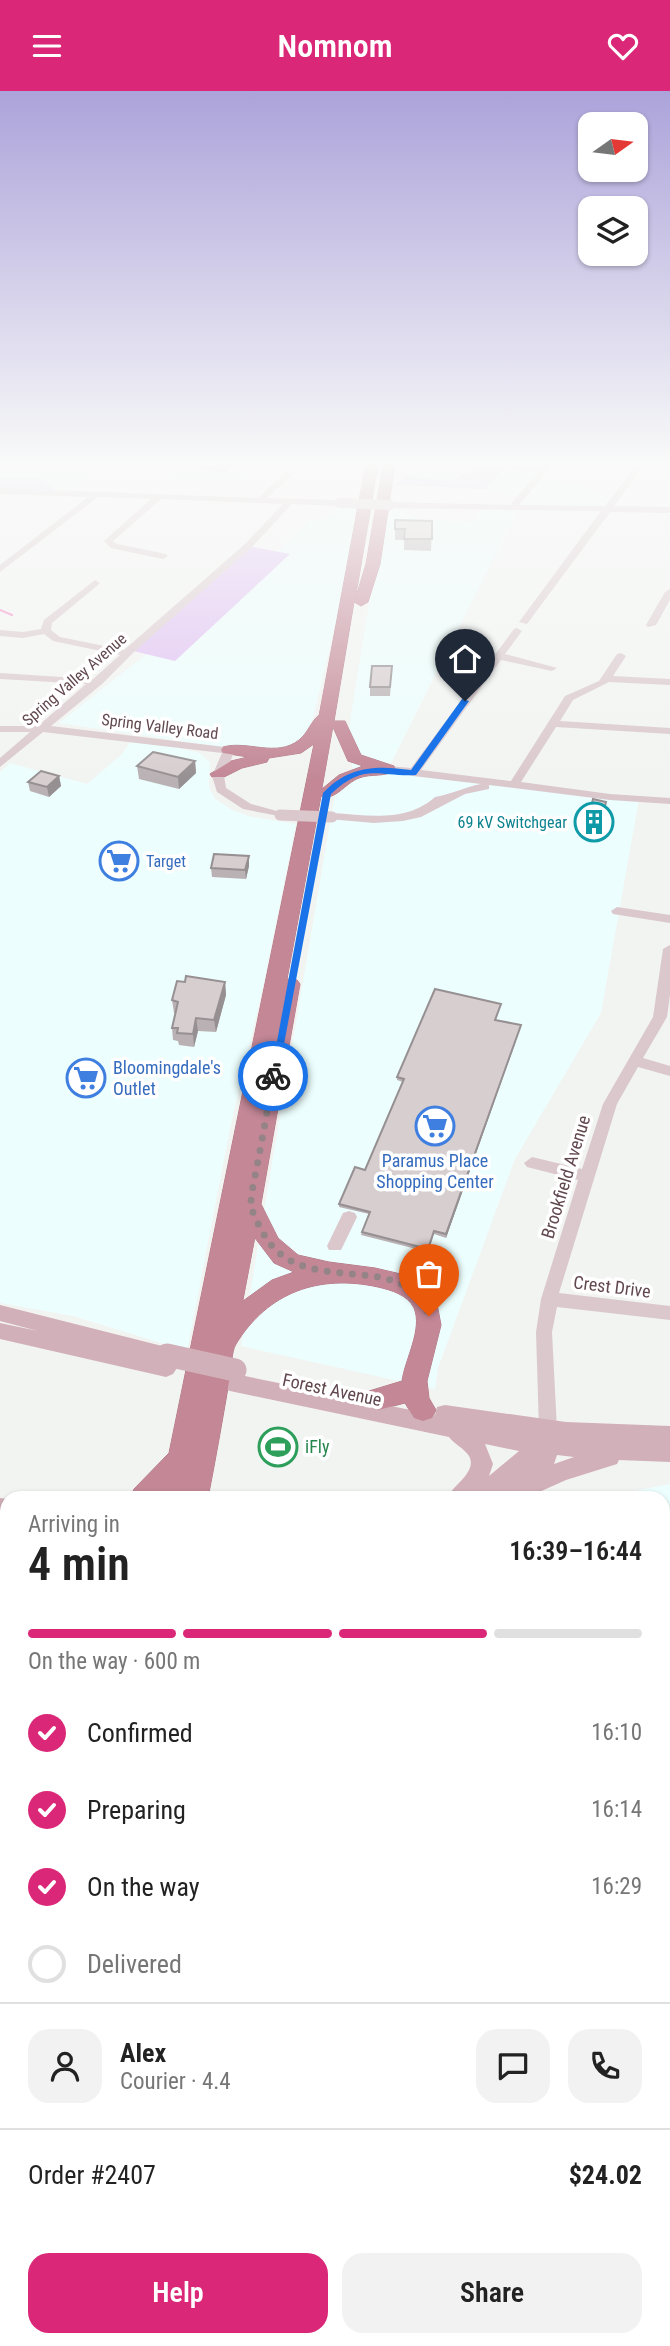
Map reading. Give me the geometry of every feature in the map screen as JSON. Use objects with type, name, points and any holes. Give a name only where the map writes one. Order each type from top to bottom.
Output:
[{"type":"highway","points":[[176,1491],[192,1456],[225,1345],[321,792],[327,707],[352,570]]},
{"type":"highway","points":[[194,1491],[192,1456],[321,792],[339,724],[367,570]]},
{"type":"highway","points":[[229,750],[267,753],[297,750],[317,733],[327,707]]},
{"type":"highway","points":[[339,724],[354,758],[388,769]]},
{"type":"highway","points":[[229,750],[284,761],[298,768],[321,792]]},
{"type":"highway","points":[[218,774],[237,764],[265,758]]},
{"type":"highway","points":[[321,792],[350,774],[388,769]]},
{"type":"highway","points":[[250,1205],[262,1231],[277,1252],[304,1267],[331,1273],[395,1280],[418,1294],[429,1316],[413,1387],[415,1401],[423,1410]]},
{"type":"highway","points":[[225,1345],[242,1315],[258,1299],[291,1281],[331,1273]]},
{"type":"highway","points":[[378,1399],[413,1387]]},
{"type":"highway","points":[[151,1491],[192,1456]]},
{"type":"highway","points":[[192,1456],[206,1491]]},
{"type":"main road","name":"Forest Avenue","points":[[1,1327],[166,1361],[451,1429],[548,1437],[670,1436]]},
{"type":"main road","name":"Forest Avenue","points":[[232,1376],[378,1399],[548,1437],[636,1452],[670,1452]]},
{"type":"main road","points":[[451,1429],[476,1445],[482,1462],[472,1491]]},
{"type":"main road","points":[[483,1491],[497,1484],[548,1437]]},
{"type":"main road","points":[[510,1491],[546,1457],[548,1437]]},
{"type":"main road","points":[[518,1491],[576,1465],[636,1452]]},
{"type":"street","name":"Spring Valley Avenue","points":[[0,764],[98,682],[129,650],[138,645],[221,570]]},
{"type":"street","points":[[413,773],[562,570]]},
{"type":"street","points":[[46,631],[47,622],[95,583]]},
{"type":"street","points":[[670,592],[652,622],[670,623]]},
{"type":"street","points":[[0,633],[23,635],[46,631],[57,639],[128,654]]},
{"type":"street","points":[[498,656],[552,668]]},
{"type":"street","points":[[607,679],[621,656]]},
{"type":"street","points":[[0,676],[98,682]]},
{"type":"street","points":[[514,785],[569,698],[607,679],[670,682]]},
{"type":"street","points":[[552,724],[670,731]]},
{"type":"street","name":"Spring Valley Road","points":[[0,729],[42,728],[229,750],[218,774]]},
{"type":"street","points":[[186,744],[209,755],[218,774],[219,787],[231,799],[253,809],[280,815],[403,817],[423,813],[468,789],[514,785]]},
{"type":"street","points":[[388,769],[610,797],[670,801]]},
{"type":"street","points":[[413,773],[432,787],[435,794],[432,807]]},
{"type":"street","points":[[432,807],[443,792],[448,777]]},
{"type":"street","points":[[617,911],[670,919]]},
{"type":"street","name":"Brookfield Avenue","points":[[548,1437],[544,1332],[549,1299],[610,1104],[660,1017],[670,949]]},
{"type":"street","points":[[635,1061],[670,1071]]},
{"type":"street","points":[[532,1163],[587,1176]]},
{"type":"street","points":[[335,1246],[349,1217]]},
{"type":"street","name":"Crest Drive","points":[[549,1299],[670,1313]]},
{"type":"shaded area","points":[[220,570],[273,570],[175,661],[129,650]]},
{"type":"shaded area","points":[[272,570],[348,570],[310,730],[299,745],[282,750],[229,748],[59,723],[148,654],[175,661]]},
{"type":"shaded area","points":[[488,570],[388,769],[639,799],[601,1013],[515,1159],[438,1368],[435,1389],[241,1346],[335,793],[353,776],[349,728],[374,571]]},
{"type":"shaded area","points":[[130,742],[177,747],[199,753],[210,762],[209,787],[215,799],[232,810],[252,817],[296,824],[263,987],[230,1129],[187,1351],[73,1316],[0,1303],[0,772],[10,763],[87,784],[122,754]]},
{"type":"shaded area","points":[[670,1484],[670,1491],[634,1491]]},
{"type":"building","points":[[372,666],[392,666],[390,687],[370,687]]},
{"type":"building","points":[[153,752],[195,761],[178,777],[137,766]]},
{"type":"building","points":[[41,771],[59,776],[47,787],[28,782]]},
{"type":"building","points":[[593,799],[606,802],[600,825],[587,823]]},
{"type":"building","points":[[214,854],[249,856],[245,870],[211,868]]},
{"type":"building","points":[[186,976],[225,982],[214,1020],[196,1018],[193,1034],[177,1033],[178,1028],[172,1028],[178,1002],[172,1000],[177,981],[185,982]]},
{"type":"building","name":"Paramus Place Shopping Center","points":[[435,989],[501,1004],[495,1020],[521,1025],[446,1234],[434,1231],[428,1249],[362,1232],[370,1212],[339,1204],[355,1167],[365,1170],[404,1079],[397,1077]]},
{"type":"waterway","points":[[0,610],[12,615]]},
{"type":"way so far","points":[[273,1076],[250,1205],[266,1238],[277,1252],[304,1267],[331,1273],[373,1276],[407,1285],[418,1294],[429,1316]]},
{"type":"place","name":"69 kV Switchgear","points":[[594,822]]},
{"type":"place","name":"Target","points":[[119,861]]},
{"type":"place","name":"Bloomingdale's Outlet","points":[[86,1078]]},
{"type":"place","name":"Paramus Place Shopping Center","points":[[435,1126]]},
{"type":"place","name":"iFly","points":[[278,1447]]},
{"type":"route","points":[[273,1076],[327,793],[343,778],[359,771],[388,769],[413,773],[465,701]]}]
